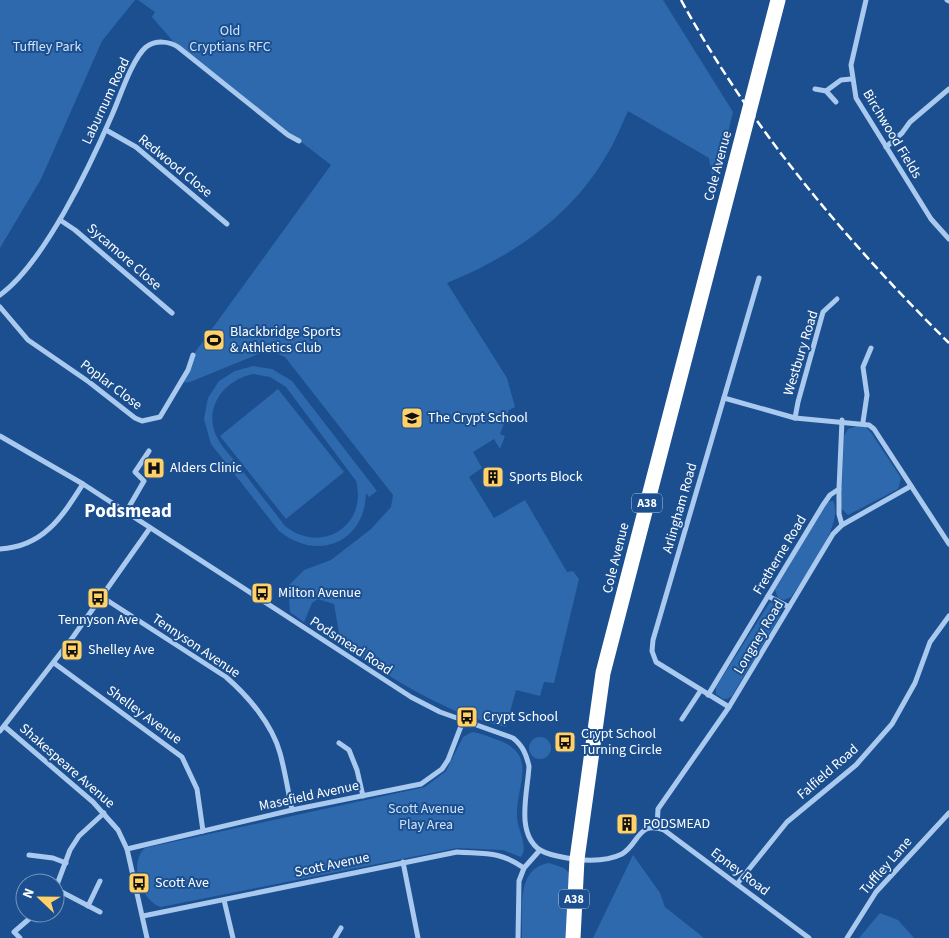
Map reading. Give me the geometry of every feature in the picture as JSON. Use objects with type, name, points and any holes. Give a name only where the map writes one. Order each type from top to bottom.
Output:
[{"type":"highway","name":"Cole Avenue","points":[[573,938],[577,859],[603,673],[778,0]]},
{"type":"street","name":"Birchwood Fields","points":[[866,0],[851,65],[851,79],[856,98],[931,219],[949,239]]},
{"type":"street","name":"Laburnum Road","points":[[0,295],[10,288],[28,268],[60,220],[106,130],[141,53],[147,46],[163,42],[172,43],[288,135],[299,141]]},
{"type":"street","points":[[826,91],[841,80],[851,79]]},
{"type":"street","points":[[814,89],[826,91],[836,102]]},
{"type":"street","points":[[886,147],[902,133],[910,122],[948,93]]},
{"type":"street","name":"Redwood Close","points":[[106,130],[136,147],[226,224]]},
{"type":"street","name":"Sycamore Close","points":[[60,220],[75,230],[172,313]]},
{"type":"street","name":"Arlingham Road","points":[[729,707],[656,662],[652,651],[653,640],[759,278]]},
{"type":"street","name":"Westbury Road","points":[[795,418],[822,312],[837,299]]},
{"type":"street","name":"Poplar Close","points":[[0,307],[28,340],[89,382],[135,418],[142,421],[160,417],[188,370],[193,354]]},
{"type":"street","points":[[871,348],[863,367],[867,395],[866,423],[949,544]]},
{"type":"street","name":"Westbury Road","points":[[724,398],[795,418],[866,423]]},
{"type":"street","points":[[842,420],[839,489],[839,514],[842,525]]},
{"type":"street","name":"Podsmead Road","points":[[0,436],[83,484],[389,684],[428,707],[502,734],[520,744],[529,766],[526,828],[533,843],[540,850]]},
{"type":"street","points":[[126,512],[144,482],[135,472],[148,451]]},
{"type":"street","points":[[0,551],[33,542],[48,531],[58,522],[83,484]]},
{"type":"street","name":"Longney Road","points":[[657,827],[658,809],[729,707],[833,534],[842,525],[911,486]]},
{"type":"street","name":"Fretherne Road","points":[[708,695],[823,505],[839,489]]},
{"type":"street","points":[[2,728],[54,663],[150,528]]},
{"type":"street","points":[[768,596],[789,608]]},
{"type":"street","name":"Tennyson Avenue","points":[[102,597],[226,677],[242,692],[266,723],[280,750],[292,810]]},
{"type":"street","name":"Falfield Road","points":[[737,884],[788,822],[856,766],[892,724],[915,683],[930,642],[949,616]]},
{"type":"street","name":"Shelley Avenue","points":[[54,663],[182,758],[197,789],[203,831]]},
{"type":"street","points":[[682,719],[701,690]]},
{"type":"street","name":"Masefield Avenue","points":[[127,849],[292,810],[421,784],[442,769],[448,760],[463,721]]},
{"type":"street","name":"Shakespeare Avenue","points":[[2,728],[104,812],[118,830],[127,849],[147,938]]},
{"type":"street","points":[[338,743],[349,750],[357,770],[363,796]]},
{"type":"street","points":[[62,873],[70,850],[79,836],[104,812]]},
{"type":"street","name":"Tuffley Lane","points":[[847,938],[876,892],[949,813]]},
{"type":"street","points":[[518,938],[519,881],[524,868],[540,850],[555,856],[577,859],[614,858],[625,852],[639,834],[648,828],[657,827]]},
{"type":"street","name":"Epney Road","points":[[657,827],[664,830],[809,938]]},
{"type":"street","name":"Scott Avenue","points":[[143,916],[457,852],[499,855],[509,858],[524,868]]},
{"type":"street","points":[[28,856],[53,858],[66,863]]},
{"type":"street","points":[[403,862],[418,938]]},
{"type":"street","points":[[88,906],[100,881]]},
{"type":"street","points":[[65,895],[100,912]]},
{"type":"street","points":[[224,900],[234,938]]},
{"type":"street","points":[[20,938],[14,932],[24,923]]},
{"type":"street","points":[[335,938],[341,928]]},
{"type":"green space","name":"Tuffley Park","points":[[0,0],[135,0],[102,41],[41,179],[0,248]]},
{"type":"green space","name":"Old Cryptians RFC","points":[[138,0],[663,0],[733,112],[722,158],[712,177],[709,158],[628,111],[612,145],[592,178],[557,216],[537,233],[494,261],[447,283],[507,378],[515,407],[509,410],[500,434],[505,436],[500,449],[494,439],[473,452],[482,468],[469,477],[494,518],[525,500],[567,572],[573,571],[579,579],[554,683],[544,682],[540,696],[516,690],[506,727],[483,721],[440,704],[420,694],[341,645],[334,604],[318,599],[312,603],[304,622],[290,612],[288,586],[304,570],[331,560],[371,529],[391,507],[393,495],[285,357],[268,350],[190,382],[179,383],[193,355],[331,165],[178,47],[152,17],[155,12]]},
{"type":"green space","points":[[253,366],[272,369],[292,381],[377,491],[369,497],[366,493],[364,510],[357,524],[348,535],[336,542],[323,546],[308,545],[294,540],[279,531],[211,444],[204,419],[208,398],[219,381],[235,371]],"holes":[[[253,374],[270,377],[286,387],[356,481],[358,497],[355,511],[348,523],[338,531],[326,536],[313,538],[299,534],[285,526],[224,448],[214,430],[213,410],[221,393],[235,381]]]},
{"type":"green space","points":[[278,389],[344,472],[286,519],[220,436]]},
{"type":"green space","points":[[857,426],[866,427],[872,434],[901,478],[898,489],[848,515],[841,508],[844,436],[848,429]]},
{"type":"green space","points":[[833,501],[835,511],[833,523],[821,550],[791,597],[784,600],[778,598],[775,590],[822,510],[828,502]]},
{"type":"green space","points":[[770,602],[778,606],[780,616],[732,696],[723,699],[716,694],[716,687]]},
{"type":"green space","name":"Scott Avenue Play Area","points":[[472,732],[511,746],[522,762],[517,816],[524,848],[521,857],[503,850],[457,848],[161,907],[154,903],[143,890],[137,872],[140,855],[145,848],[425,787],[446,771],[463,737]]},
{"type":"green space","points":[[540,737],[548,740],[551,748],[548,756],[540,759],[532,756],[529,748],[532,740]]},
{"type":"green space","points":[[633,855],[660,893],[665,907],[704,938],[593,938]]},
{"type":"green space","points":[[549,863],[564,868],[569,873],[568,938],[522,938],[522,904],[526,882],[531,873],[538,867]]},
{"type":"green space","points":[[880,913],[898,920],[914,938],[859,938]]},
{"type":"railway","points":[[681,0],[708,47],[769,138],[837,223],[949,343]]},
{"type":"place","name":"Blackbridge Sports & Athletics Club","points":[[214,340]]},
{"type":"place","name":"The Crypt School","points":[[412,418]]},
{"type":"place","name":"Alders Clinic","points":[[154,468]]},
{"type":"place","name":"Sports Block","points":[[493,477]]},
{"type":"place","name":"Milton Avenue","points":[[262,593]]},
{"type":"place","name":"Tennyson Ave","points":[[98,598]]},
{"type":"place","name":"Shelley Ave","points":[[72,650]]},
{"type":"place","name":"Crypt School","points":[[467,717]]},
{"type":"place","name":"Crypt School Turning Circle","points":[[565,742]]},
{"type":"place","name":"PODSMEAD","points":[[627,824]]},
{"type":"place","name":"Scott Ave","points":[[139,883]]},
{"type":"district","name":"Podsmead","points":[[128,511]]}]
